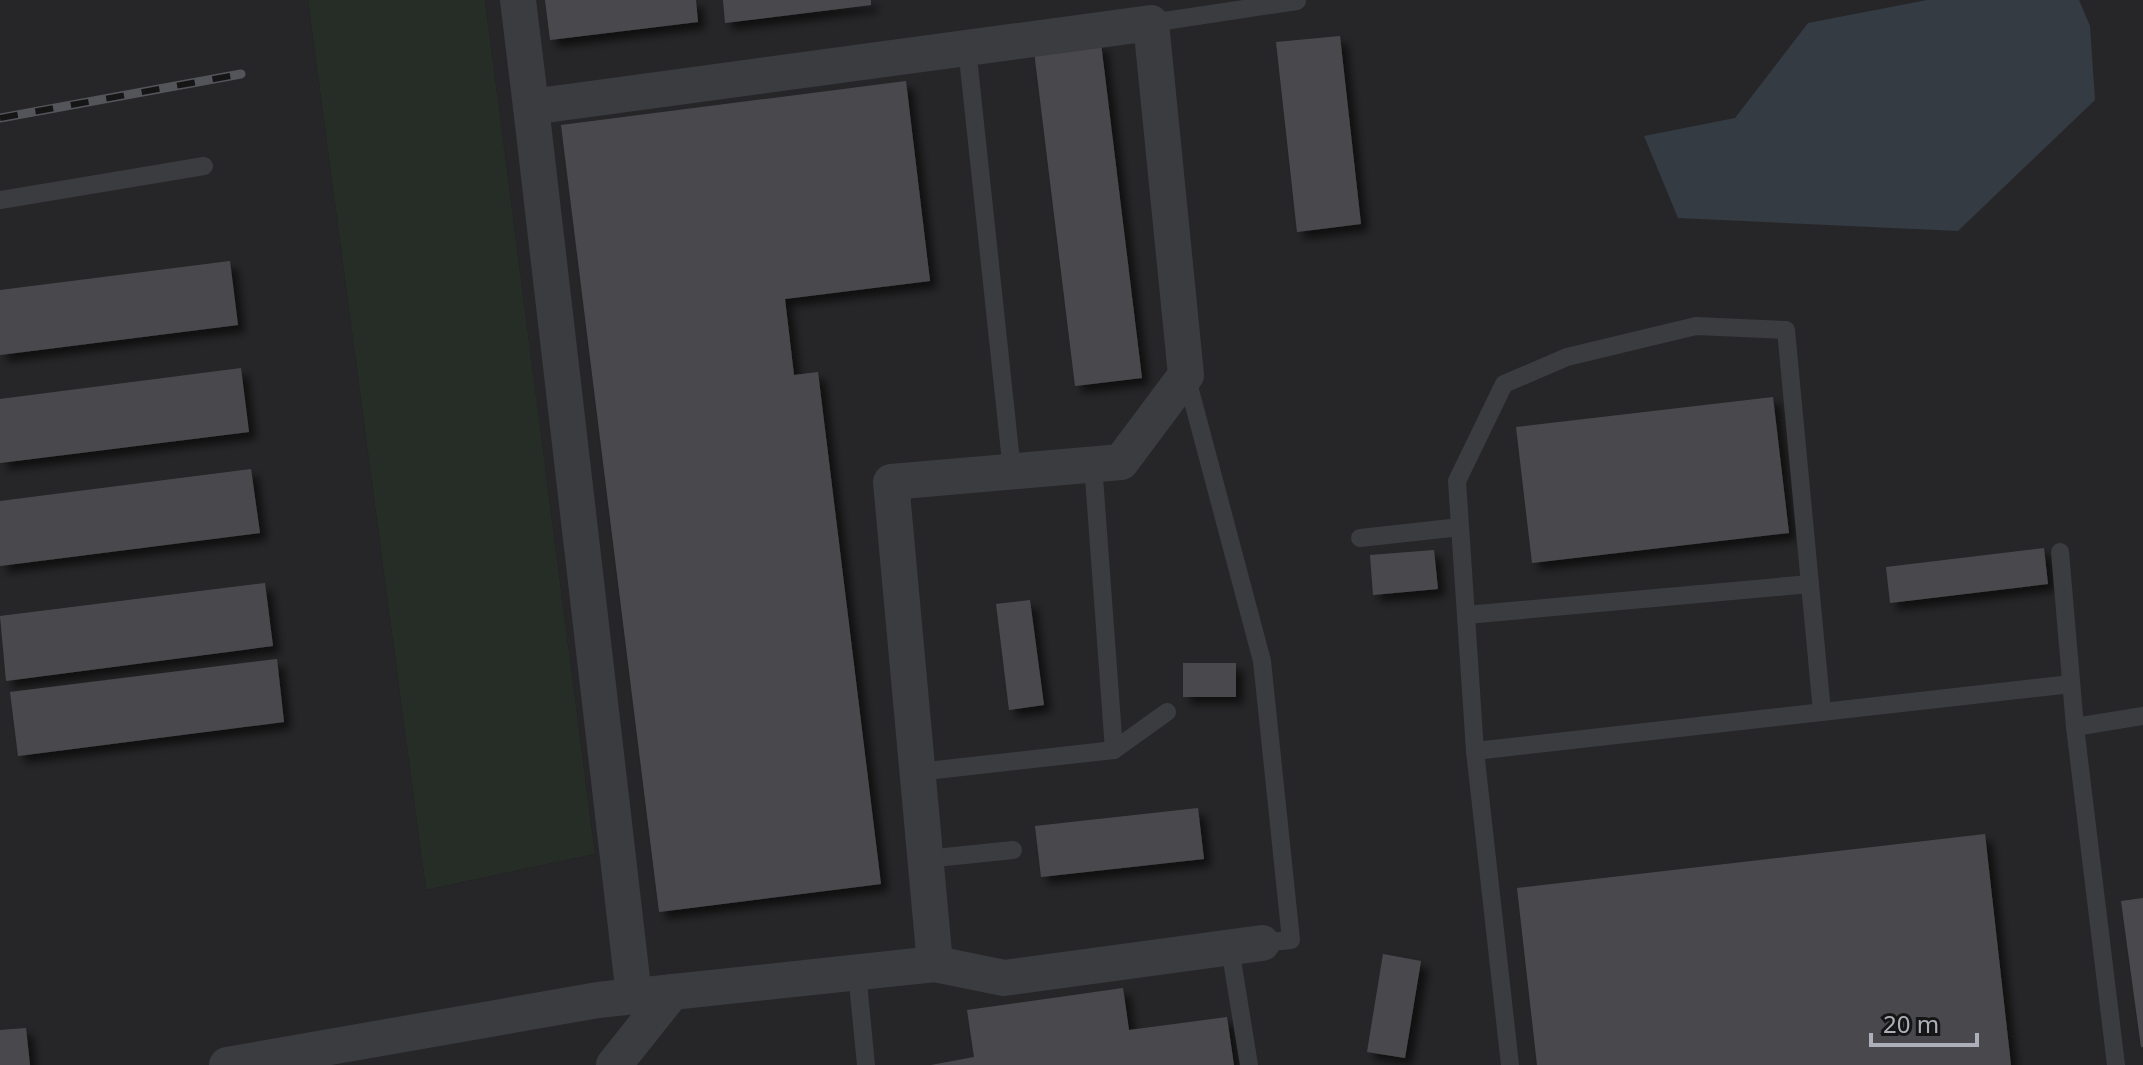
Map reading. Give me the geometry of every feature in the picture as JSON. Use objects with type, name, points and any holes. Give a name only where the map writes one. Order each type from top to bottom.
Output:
[{"type":"street","points":[[518,0],[634,996]]},
{"type":"street","points":[[531,107],[1151,23],[1186,375],[1121,462],[891,482],[935,964]]},
{"type":"street","points":[[227,1065],[598,1000],[935,964],[1004,978],[1246,946]]},
{"type":"street","points":[[614,1065],[672,992]]},
{"type":"lane","points":[[1151,23],[1297,1]]},
{"type":"lane","points":[[967,48],[1012,471]]},
{"type":"lane","points":[[0,200],[204,166]]},
{"type":"lane","points":[[1510,1065],[1475,751],[1457,481],[1504,384],[1567,357],[1696,326],[1786,330],[1822,712]]},
{"type":"lane","points":[[1186,375],[1262,661],[1291,940],[1246,946],[1249,1065]]},
{"type":"lane","points":[[1093,464],[1114,750]]},
{"type":"lane","points":[[1360,538],[1460,527]]},
{"type":"lane","points":[[2060,552],[2075,727],[2116,1065]]},
{"type":"lane","points":[[1466,615],[1810,584]]},
{"type":"lane","points":[[1475,751],[2071,684]]},
{"type":"lane","points":[[918,772],[1114,750],[1167,712]]},
{"type":"lane","points":[[2075,727],[2143,716]]},
{"type":"lane","points":[[926,859],[1013,850]]},
{"type":"lane","points":[[857,973],[866,1065]]},
{"type":"shaded area","points":[[0,0],[308,0],[426,890],[595,854],[485,0],[2143,0],[2143,1065],[0,1065]]},
{"type":"shaded area","points":[[308,0],[485,0],[595,854],[426,890]]},
{"type":"shaded area","points":[[1927,0],[2079,0],[2090,26],[2095,100],[1958,231],[1678,218],[1644,136],[1735,118],[1808,23]]},
{"type":"building","points":[[545,0],[696,0],[698,22],[550,40]]},
{"type":"building","points":[[723,0],[871,0],[871,5],[725,23]]},
{"type":"building","points":[[1340,36],[1361,224],[1297,232],[1276,42]]},
{"type":"building","points":[[1101,43],[1142,378],[1075,386],[1034,51]]},
{"type":"building","points":[[906,81],[930,281],[785,299],[794,375],[818,372],[881,884],[659,912],[561,125]]},
{"type":"building","points":[[230,261],[238,325],[0,355],[0,290]]},
{"type":"building","points":[[241,368],[249,432],[0,463],[0,399]]},
{"type":"building","points":[[1773,397],[1789,533],[1532,563],[1516,427]]},
{"type":"building","points":[[251,469],[260,533],[0,566],[0,501]]},
{"type":"building","points":[[2044,548],[2048,584],[1890,603],[1886,567]]},
{"type":"building","points":[[1434,550],[1438,589],[1373,595],[1370,555]]},
{"type":"building","points":[[265,583],[273,646],[6,681],[0,616]]},
{"type":"building","points":[[1030,600],[1044,705],[1009,710],[996,604]]},
{"type":"building","points":[[277,659],[284,722],[18,756],[10,692]]},
{"type":"building","points":[[1183,663],[1236,663],[1236,697],[1183,697]]},
{"type":"building","points":[[1198,808],[1204,859],[1041,877],[1035,826]]},
{"type":"building","points":[[1985,834],[2011,1065],[1537,1065],[1517,888]]},
{"type":"building","points":[[2143,898],[2143,1047],[2141,1047],[2121,901]]},
{"type":"building","points":[[1383,954],[1421,961],[1405,1058],[1367,1052]]},
{"type":"building","points":[[1123,988],[1129,1030],[1227,1017],[1234,1065],[931,1065],[974,1057],[967,1010]]},
{"type":"building","points":[[26,1028],[30,1065],[0,1065],[0,1030]]},
{"type":"railway","points":[[0,118],[241,74]]}]
